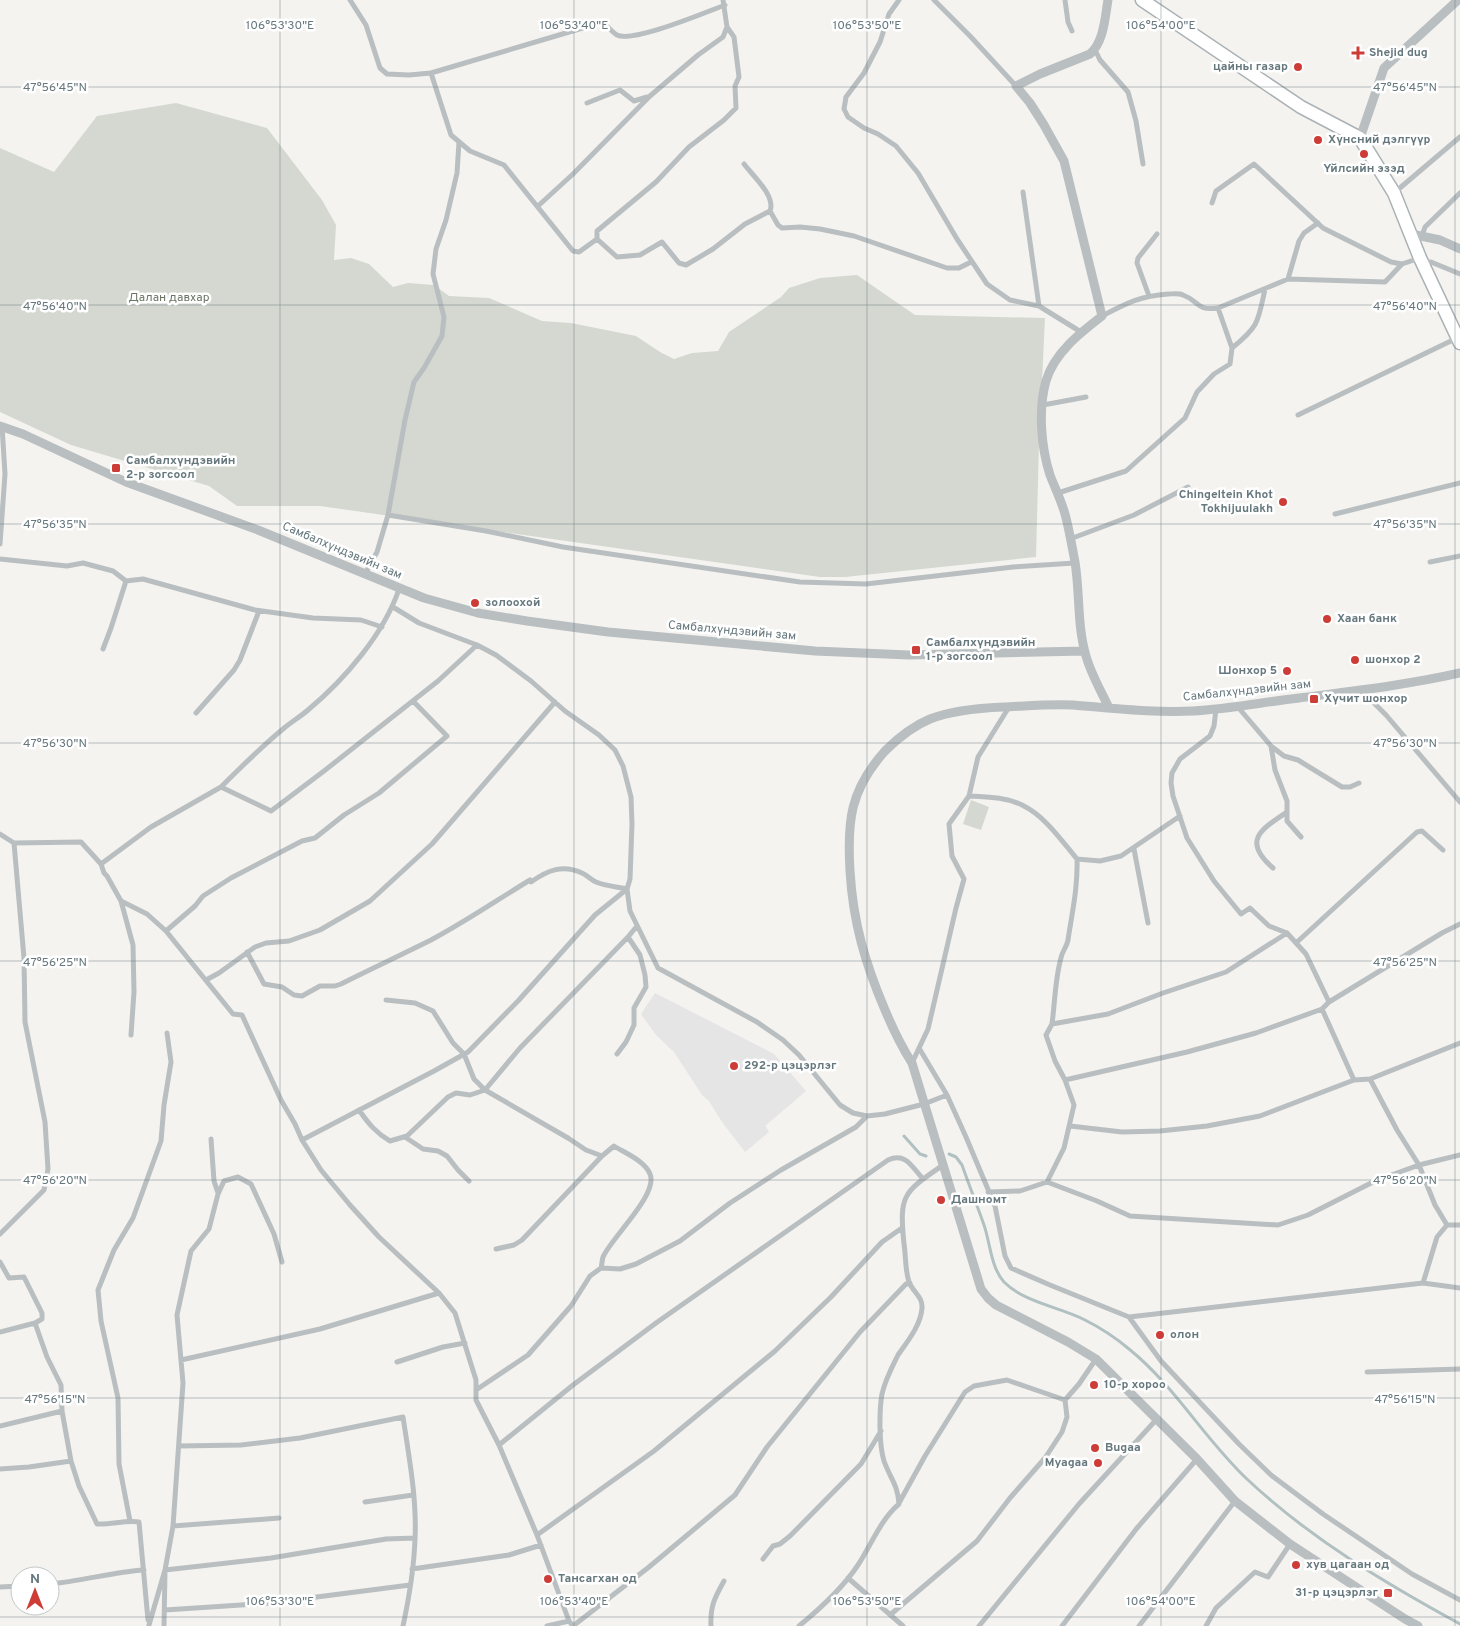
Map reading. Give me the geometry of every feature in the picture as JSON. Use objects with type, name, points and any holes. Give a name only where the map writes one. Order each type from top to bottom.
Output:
[{"type":"main road","points":[[1142,0],[1301,107],[1360,138],[1394,193],[1416,235],[1421,260],[1459,340]]},
{"type":"street","points":[[352,0],[366,24],[380,68],[387,74],[409,75],[431,73],[602,22],[618,35],[634,36],[674,24],[724,3],[727,27],[734,37],[739,77],[735,86],[736,108],[724,120],[689,147],[656,182],[597,231],[597,238],[617,258],[640,255],[662,242],[679,263],[686,265],[713,249],[745,224],[770,212],[772,206],[771,198],[744,164]]},
{"type":"street","points":[[899,0],[889,14],[880,42],[864,72],[846,97],[844,109],[848,117],[896,146],[918,173],[986,284],[1010,300],[1039,306],[1081,332]]},
{"type":"street","points":[[934,0],[970,36],[1030,103],[1064,161],[1102,316]]},
{"type":"street","points":[[1065,0],[1068,22],[1072,31]]},
{"type":"street","points":[[1016,86],[1090,54],[1095,50],[1100,40],[1108,0]]},
{"type":"street","points":[[1360,138],[1384,68],[1458,0]]},
{"type":"street","points":[[538,206],[573,174],[650,96],[698,55],[723,37],[727,27]]},
{"type":"street","points":[[1095,50],[1100,60],[1128,92],[1136,121],[1143,164]]},
{"type":"street","points":[[431,73],[451,135],[470,151],[504,165],[572,251],[579,252],[597,238]]},
{"type":"street","points":[[587,103],[620,90],[634,101],[650,96]]},
{"type":"street","points":[[1394,193],[1460,137]]},
{"type":"street","points":[[365,574],[377,552],[388,515],[403,429],[414,382],[442,336],[444,317],[433,274],[436,249],[446,220],[457,173],[459,142]]},
{"type":"street","points":[[1212,203],[1216,192],[1254,164],[1323,228],[1384,260],[1396,264],[1421,260],[1460,274]]},
{"type":"street","points":[[1023,192],[1039,306]]},
{"type":"street","points":[[1416,235],[1460,193]]},
{"type":"street","points":[[770,212],[782,228],[820,229],[854,236],[947,268],[959,268],[971,262]]},
{"type":"street","points":[[1288,279],[1299,241],[1304,233],[1318,223]]},
{"type":"street","points":[[1148,296],[1137,263],[1138,258],[1157,234]]},
{"type":"street","points":[[1416,235],[1440,240],[1460,249]]},
{"type":"street","points":[[1109,708],[1084,651],[1075,563],[1058,493],[1050,474],[1044,447],[1044,392],[1051,368],[1058,357],[1081,332],[1102,316],[1131,301],[1148,296],[1182,294],[1202,308],[1218,308],[1288,279],[1382,283],[1389,280],[1402,264]]},
{"type":"street","points":[[1232,348],[1250,333],[1255,326],[1266,289]]},
{"type":"street","points":[[1058,493],[1126,471],[1185,418],[1197,392],[1214,374],[1230,364],[1232,348],[1218,308]]},
{"type":"street","points":[[1298,416],[1459,340]]},
{"type":"street","points":[[1043,405],[1086,397]]},
{"type":"street","points":[[0,544],[5,474],[1,426]]},
{"type":"street","name":"Самбалхүндэвийн зам","points":[[1,426],[126,482],[222,516],[399,589],[441,603],[502,618],[564,627],[815,651],[900,655],[1084,651]]},
{"type":"street","points":[[1335,514],[1460,483]]},
{"type":"street","points":[[1070,539],[1134,515],[1188,487]]},
{"type":"street","points":[[388,515],[486,531],[563,547],[800,582],[866,584],[1013,567],[1075,563]]},
{"type":"street","points":[[1430,562],[1460,556]]},
{"type":"street","points":[[0,559],[67,566],[83,563],[112,571],[126,582],[143,579],[258,611],[313,618],[361,620],[382,626]]},
{"type":"street","points":[[103,649],[126,582]]},
{"type":"street","points":[[101,864],[151,827],[221,787],[252,756],[308,710],[372,642],[393,608],[399,589]]},
{"type":"street","points":[[393,608],[419,623],[477,645],[511,665],[555,702],[609,743],[620,758],[631,797],[630,879],[627,890],[630,911],[658,968],[771,1031],[799,1055],[840,1105],[853,1114],[867,1116],[885,1114],[924,1104],[947,1095]]},
{"type":"street","points":[[196,713],[234,670],[240,660],[258,611]]},
{"type":"street","points":[[221,787],[271,811],[438,681],[477,645]]},
{"type":"street","name":"Самбалхүндэвийн зам","points":[[1418,1626],[1290,1544],[1235,1501],[1198,1459],[1156,1420],[1096,1359],[996,1304],[981,1289],[912,1063],[901,1047],[872,979],[856,924],[849,862],[851,809],[858,789],[873,765],[892,744],[916,726],[945,714],[964,710],[1060,705],[1178,711],[1216,709],[1416,683],[1460,674]]},
{"type":"street","points":[[1362,690],[1386,715],[1460,802]]},
{"type":"street","points":[[166,931],[195,906],[203,896],[217,887],[302,841],[315,838],[344,815],[379,793],[447,736],[412,701]]},
{"type":"street","points":[[206,980],[219,973],[247,952],[266,942],[289,941],[320,930],[370,901],[432,844],[555,702]]},
{"type":"street","points":[[1236,706],[1271,746],[1284,756],[1298,760],[1342,787],[1350,787],[1359,783]]},
{"type":"street","points":[[912,1063],[928,1029],[964,879],[952,856],[949,824],[969,796],[978,757],[1009,707]]},
{"type":"street","points":[[1216,709],[1214,726],[1210,736],[1180,759],[1172,773],[1173,796],[1187,838],[1214,881],[1241,914],[1250,908],[1269,926],[1287,933],[1306,954],[1330,1002]]},
{"type":"street","points":[[1271,746],[1275,770],[1287,801],[1287,821],[1301,837]]},
{"type":"street","points":[[969,796],[997,798],[1022,805],[1046,823],[1077,859],[1100,861],[1121,856],[1134,849],[1180,816]]},
{"type":"street","points":[[1273,868],[1257,850],[1258,840],[1261,831],[1287,812]]},
{"type":"street","points":[[1296,943],[1417,832],[1422,831],[1443,850]]},
{"type":"street","points":[[0,834],[14,843],[81,842],[101,864],[104,873],[121,902],[133,945],[134,992],[131,1035]]},
{"type":"street","points":[[0,1234],[44,1190],[48,1169],[45,1122],[26,1022],[24,958],[14,843]]},
{"type":"street","points":[[1134,849],[1148,923]]},
{"type":"street","points":[[1047,1182],[1064,1148],[1074,1105],[1065,1080],[1054,1060],[1046,1035],[1052,1024],[1060,963],[1068,942],[1070,917],[1074,907],[1077,859]]},
{"type":"street","points":[[247,952],[264,984],[282,987],[294,995],[302,996],[320,986],[341,984],[430,940],[478,913],[530,880],[531,882],[539,876],[554,870],[568,868],[583,873],[595,882],[627,890]]},
{"type":"street","points":[[302,1140],[464,1054],[518,1001],[595,915],[627,890]]},
{"type":"street","points":[[121,902],[147,914],[166,931],[233,1014],[242,1015],[281,1100],[302,1140],[321,1170],[379,1238],[456,1312],[476,1380],[476,1400],[499,1445],[537,1535],[572,1626],[649,1566],[734,1495],[767,1447],[860,1332],[906,1284],[910,1283]]},
{"type":"street","points":[[1065,1080],[1170,1057],[1256,1032],[1322,1009],[1330,1002],[1442,933],[1460,924]]},
{"type":"street","points":[[359,1110],[380,1135],[390,1141],[405,1137],[448,1097],[456,1094],[470,1094],[486,1090],[520,1048],[637,926]]},
{"type":"street","points":[[1052,1024],[1108,1014],[1226,972],[1287,933]]},
{"type":"street","points":[[617,1054],[626,1042],[634,1025],[634,1008],[646,987],[640,955],[628,937]]},
{"type":"street","points":[[386,1000],[415,1003],[433,1011],[453,1043],[464,1054],[474,1080],[486,1090],[586,1150],[602,1156]]},
{"type":"street","points":[[1322,1009],[1354,1080]]},
{"type":"street","points":[[130,1521],[119,1464],[118,1398],[101,1321],[98,1290],[114,1250],[133,1218],[161,1141],[164,1105],[171,1062],[168,1033]]},
{"type":"street","points":[[1070,1126],[1122,1132],[1160,1131],[1207,1126],[1260,1116],[1354,1080],[1370,1079],[1460,1043]]},
{"type":"street","points":[[919,1048],[947,1095],[998,1215],[1005,1256],[1011,1268],[1050,1286],[1129,1317],[1161,1361],[1239,1444],[1271,1475],[1317,1510],[1412,1574],[1460,1600]]},
{"type":"street","points":[[1370,1079],[1397,1130],[1419,1165],[1435,1205],[1447,1224]]},
{"type":"street","points":[[476,1390],[528,1354],[571,1306],[590,1276],[602,1268],[620,1269],[636,1264],[680,1241],[730,1203],[781,1170],[856,1127],[867,1116]]},
{"type":"street","points":[[405,1137],[423,1149],[438,1151],[447,1156],[469,1181]]},
{"type":"street","points":[[211,1139],[214,1181],[218,1194]]},
{"type":"street","points":[[496,1249],[514,1246],[522,1240],[602,1156],[614,1146],[644,1165],[651,1174],[652,1183],[643,1203],[629,1219],[603,1257],[602,1268]]},
{"type":"street","points":[[988,1192],[1020,1191],[1047,1182],[1130,1216],[1278,1225],[1308,1215],[1375,1181],[1419,1165],[1460,1155]]},
{"type":"street","points":[[499,1445],[573,1385],[656,1323],[888,1160],[897,1157],[904,1159],[923,1179]]},
{"type":"street","points":[[899,1504],[896,1486],[882,1455],[882,1393],[888,1376],[918,1322],[922,1310],[922,1300],[910,1283],[905,1263],[902,1209],[904,1198],[909,1191],[944,1165]]},
{"type":"street","points":[[147,1626],[165,1570],[173,1526],[183,1383],[177,1315],[191,1251],[209,1229],[218,1194],[224,1181],[238,1177],[251,1184],[274,1234],[282,1262]]},
{"type":"street","points":[[1447,1224],[1460,1225]]},
{"type":"street","points":[[1424,1283],[1437,1237],[1447,1224]]},
{"type":"street","points":[[537,1535],[654,1451],[776,1351],[832,1297],[882,1242],[902,1228]]},
{"type":"street","points":[[0,1262],[9,1278],[24,1277],[42,1313],[42,1318],[35,1323],[0,1332]]},
{"type":"street","points":[[1129,1317],[1424,1283],[1460,1288]]},
{"type":"street","points":[[181,1360],[320,1329],[439,1294]]},
{"type":"street","points":[[35,1323],[47,1357],[61,1385],[62,1411],[70,1461],[96,1524],[139,1522],[147,1626]]},
{"type":"street","points":[[397,1362],[465,1343]]},
{"type":"street","points":[[890,1615],[977,1541],[1010,1498],[1045,1458],[1062,1432],[1067,1417],[1065,1400],[1079,1384],[1096,1359]]},
{"type":"street","points":[[1367,1372],[1460,1369]]},
{"type":"street","points":[[799,1626],[832,1597],[848,1578],[890,1514],[899,1504],[925,1456],[964,1392],[974,1386],[1007,1380],[1065,1400]]},
{"type":"street","points":[[0,1426],[62,1411]]},
{"type":"street","points":[[179,1446],[241,1445],[300,1438],[403,1417],[413,1495],[415,1538],[403,1626]]},
{"type":"street","points":[[979,1626],[1079,1504],[1156,1420]]},
{"type":"street","points":[[762,1559],[773,1546],[780,1544],[790,1536],[861,1464],[881,1431]]},
{"type":"street","points":[[1062,1626],[1137,1528],[1198,1459]]},
{"type":"street","points":[[0,1469],[70,1461]]},
{"type":"street","points":[[365,1502],[413,1495]]},
{"type":"street","points":[[1140,1626],[1235,1501]]},
{"type":"street","points":[[173,1526],[280,1518]]},
{"type":"street","points":[[165,1570],[271,1558],[386,1539],[415,1538]]},
{"type":"street","points":[[1206,1626],[1216,1608],[1255,1572],[1268,1577],[1290,1544]]},
{"type":"street","points":[[412,1569],[509,1555],[541,1545]]},
{"type":"street","points":[[60,1583],[144,1570]]},
{"type":"street","points":[[164,1626],[165,1570]]},
{"type":"street","points":[[848,1578],[901,1625]]},
{"type":"street","points":[[711,1626],[712,1602],[724,1580]]},
{"type":"street","points":[[165,1610],[270,1603],[410,1585]]},
{"type":"street","points":[[547,1626],[569,1620]]},
{"type":"shaded area","name":"292-р цэцэрлэг","points":[[655,993],[774,1054],[806,1091],[765,1126],[769,1132],[745,1152],[709,1101],[702,1095],[674,1052],[656,1035],[641,1014]]},
{"type":"green space","name":"Далан давхар","points":[[176,103],[267,128],[322,200],[336,225],[334,260],[351,258],[369,264],[393,287],[408,283],[434,285],[449,296],[489,298],[542,321],[571,323],[636,336],[674,359],[692,353],[718,351],[729,332],[781,297],[789,288],[820,278],[857,275],[915,315],[1045,318],[1036,557],[845,577],[820,577],[320,506],[237,506],[209,486],[71,445],[0,412],[0,148],[54,172],[97,116]]},
{"type":"green space","points":[[971,800],[989,807],[981,830],[963,824]]},
{"type":"waterway","points":[[904,1136],[920,1154],[926,1156]]},
{"type":"waterway","points":[[949,1154],[956,1157],[962,1165],[984,1225],[996,1270],[1004,1282],[1022,1295],[1075,1315],[1119,1341],[1161,1379],[1232,1464],[1297,1522],[1377,1576],[1460,1624]]},
{"type":"place","name":"Shejid dug","points":[[1358,53]]},
{"type":"place","name":"цайны газар","points":[[1298,67]]},
{"type":"place","name":"Хүнсний дэлгүүр","points":[[1318,140]]},
{"type":"place","name":"Үйлсийн эзэд","points":[[1364,154]]},
{"type":"place","name":"Самбалхүндэвийн 2-р зогсоол","points":[[116,468]]},
{"type":"place","name":"Chingeltein Khot Tokhijuulakh","points":[[1283,502]]},
{"type":"place","name":"золоохой","points":[[475,603]]},
{"type":"place","name":"Хаан банк","points":[[1327,619]]},
{"type":"place","name":"Самбалхүндэвийн 1-р зогсоол","points":[[916,650]]},
{"type":"place","name":"шонхор 2","points":[[1355,660]]},
{"type":"place","name":"Шонхор 5","points":[[1287,671]]},
{"type":"place","name":"Хүчит шонхор","points":[[1314,699]]},
{"type":"place","name":"292-р цэцэрлэг","points":[[734,1066]]},
{"type":"place","name":"Дашномт","points":[[941,1200]]},
{"type":"place","name":"олон","points":[[1160,1335]]},
{"type":"place","name":"10-р хороо","points":[[1094,1385]]},
{"type":"place","name":"Bugaa","points":[[1095,1448]]},
{"type":"place","name":"Myagaa","points":[[1098,1463]]},
{"type":"place","name":"хув цагаан од","points":[[1296,1565]]},
{"type":"place","name":"Тансагхан од","points":[[548,1579]]},
{"type":"place","name":"31-р цэцэрлэг","points":[[1388,1593]]}]
